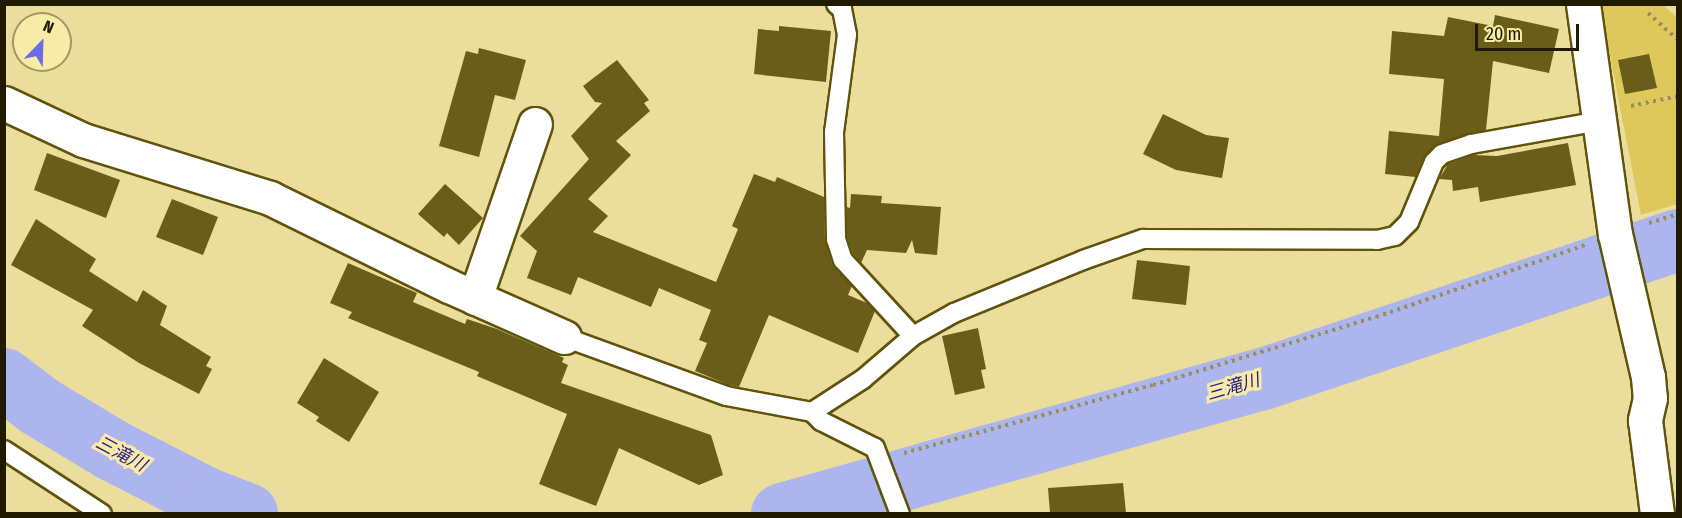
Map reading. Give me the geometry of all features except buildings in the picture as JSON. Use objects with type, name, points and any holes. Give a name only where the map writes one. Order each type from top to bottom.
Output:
[{"type":"street","points":[[1582,4],[1616,236],[1624,276],[1664,402],[1645,420],[1657,513]]},
{"type":"street","points":[[4,103],[83,140],[270,198],[475,298],[564,337]]},
{"type":"street","points":[[475,298],[535,124]]},
{"type":"lane","points":[[836,4],[842,9],[847,35],[834,132],[836,239],[843,260],[913,336]]},
{"type":"lane","points":[[812,412],[863,379],[913,336],[954,313],[1143,239],[1365,240],[1395,236],[1408,222],[1434,162],[1442,154],[1471,144],[1600,116]]},
{"type":"lane","points":[[564,337],[726,396],[812,412],[821,421],[875,448],[896,506]]},
{"type":"lane","points":[[4,450],[102,513]]},
{"type":"path","points":[[1648,13],[1677,40]]},
{"type":"path","points":[[1600,116],[1677,96]]},
{"type":"path","points":[[881,463],[1165,382],[1376,317],[1677,214]]},
{"type":"shaded area","points":[[1600,5],[1663,5],[1677,17],[1677,204],[1641,215]]},
{"type":"waterway","name":"三滝川","points":[[782,514],[1263,379],[1678,240]]},
{"type":"waterway","name":"三滝川","points":[[4,379],[39,406],[114,451],[208,499],[247,514]]}]
